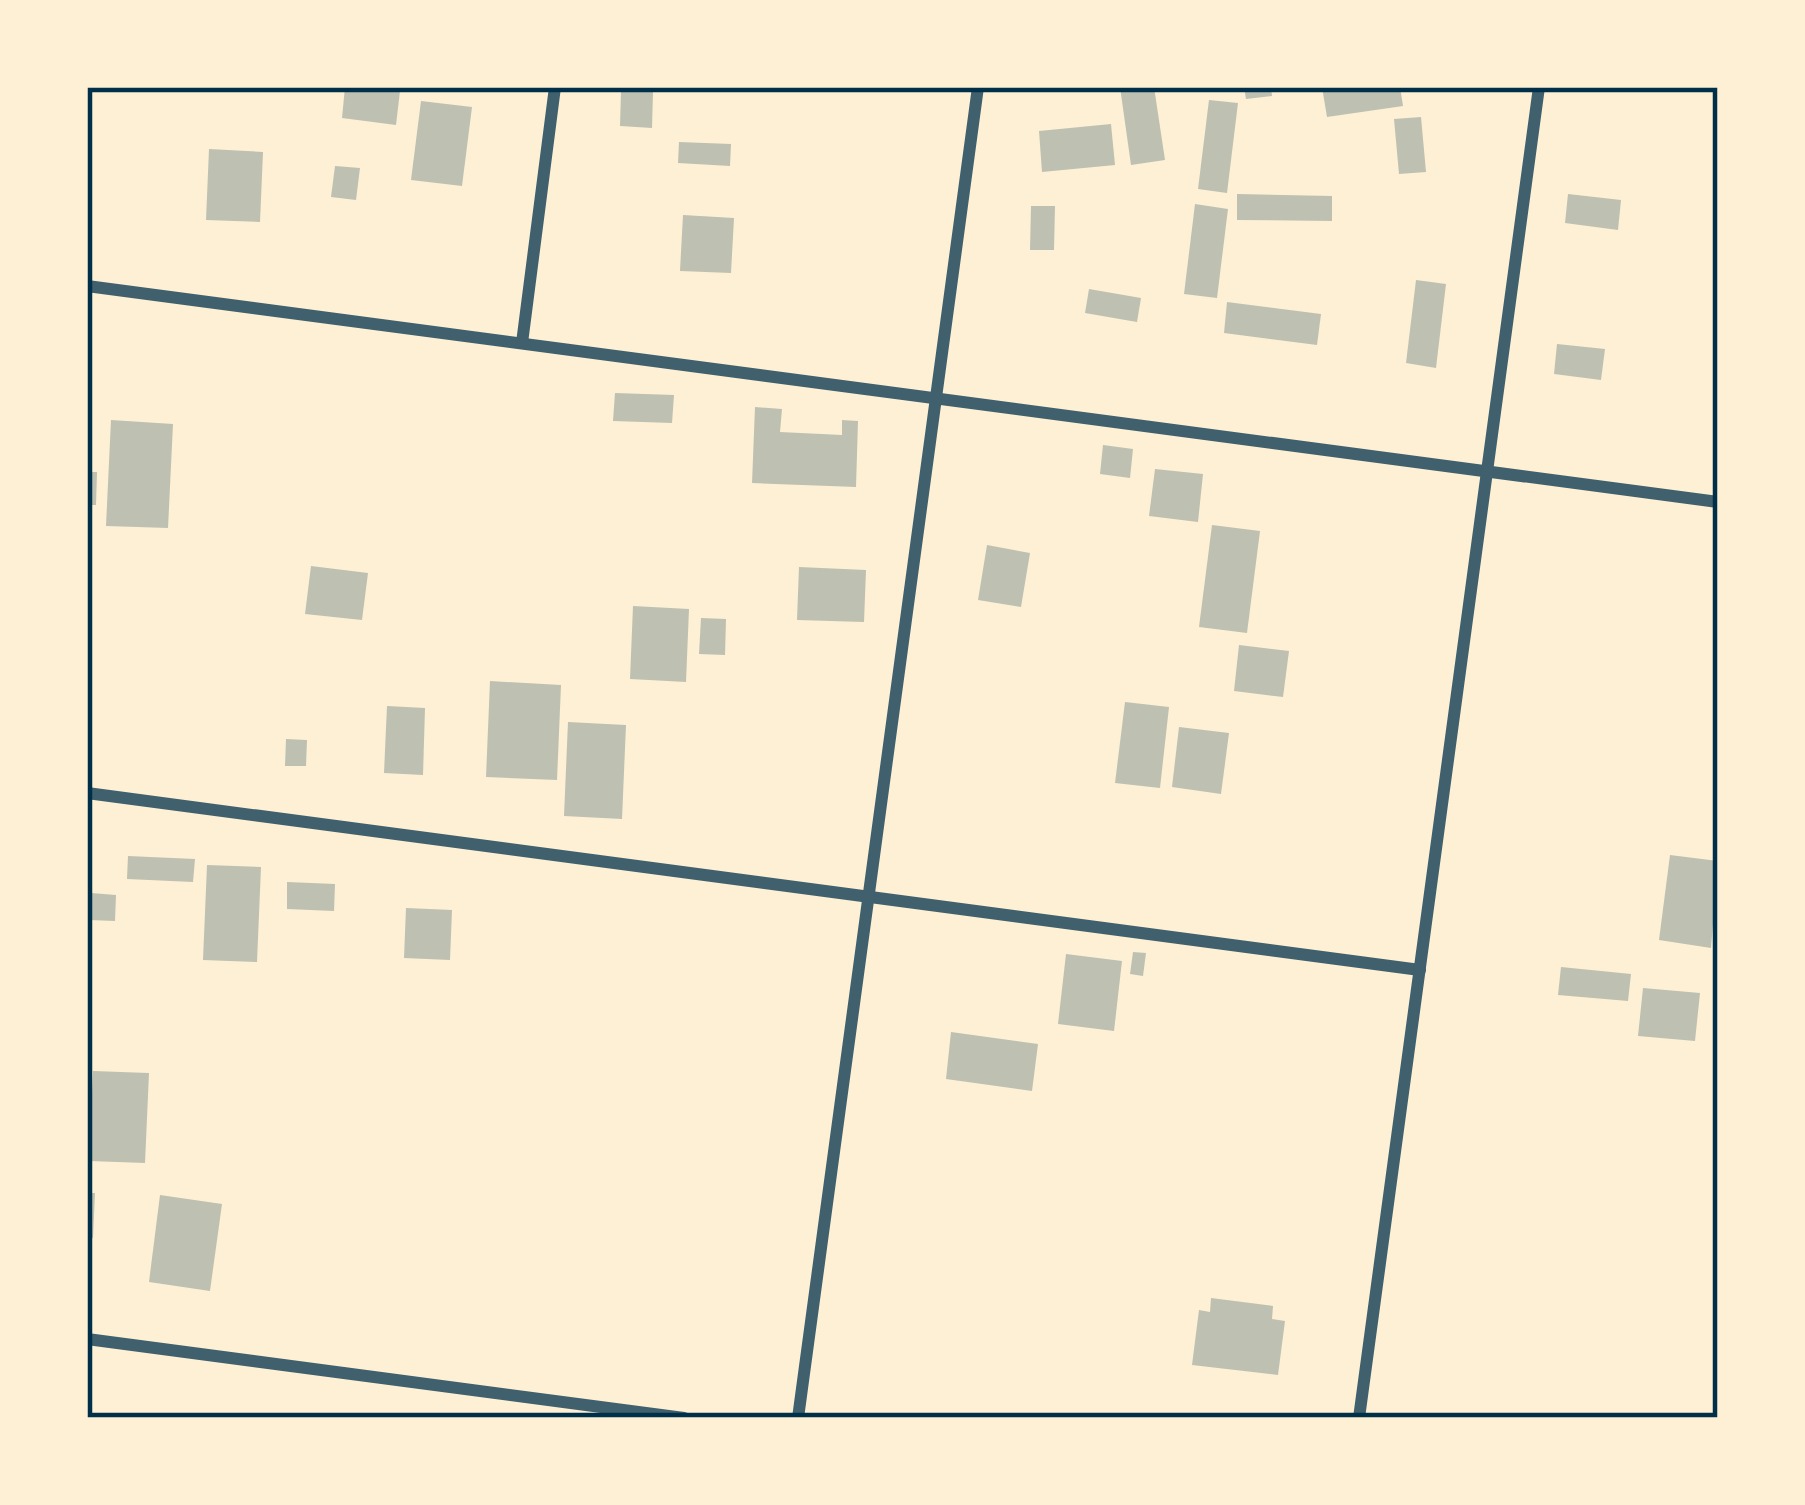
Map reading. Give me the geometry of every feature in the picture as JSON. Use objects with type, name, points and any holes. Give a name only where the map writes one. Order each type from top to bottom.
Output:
[{"type":"street","points":[[522,343],[555,87]]},
{"type":"street","points":[[798,1418],[978,87]]},
{"type":"street","points":[[1359,1418],[1539,87]]},
{"type":"street","points":[[87,286],[1718,502]]},
{"type":"street","points":[[87,793],[1420,970]]},
{"type":"street","points":[[87,1339],[683,1418]]},
{"type":"building","points":[[345,87],[400,91],[396,125],[342,118]]},
{"type":"building","points":[[1120,87],[1154,87],[1165,160],[1131,165]]},
{"type":"building","points":[[1244,87],[1271,87],[1272,96],[1246,99]]},
{"type":"building","points":[[1322,87],[1400,87],[1403,106],[1327,117]]},
{"type":"building","points":[[621,91],[653,92],[652,128],[620,126]]},
{"type":"building","points":[[1209,100],[1238,103],[1227,193],[1198,189]]},
{"type":"building","points":[[421,101],[472,107],[462,186],[411,180]]},
{"type":"building","points":[[1421,117],[1426,172],[1399,174],[1394,119]]},
{"type":"building","points":[[1111,124],[1115,165],[1042,172],[1039,131]]},
{"type":"building","points":[[679,142],[731,144],[730,166],[678,163]]},
{"type":"building","points":[[209,149],[263,152],[260,222],[206,220]]},
{"type":"building","points":[[335,166],[360,168],[356,200],[331,197]]},
{"type":"building","points":[[1237,194],[1332,196],[1332,221],[1237,220]]},
{"type":"building","points":[[1568,194],[1621,200],[1618,230],[1565,223]]},
{"type":"building","points":[[1195,204],[1228,209],[1217,298],[1184,294]]},
{"type":"building","points":[[1031,206],[1055,206],[1054,250],[1030,250]]},
{"type":"building","points":[[683,215],[734,218],[731,273],[680,271]]},
{"type":"building","points":[[1416,280],[1446,284],[1436,368],[1406,363]]},
{"type":"building","points":[[1089,289],[1141,298],[1137,322],[1085,313]]},
{"type":"building","points":[[1227,302],[1321,314],[1317,345],[1224,333]]},
{"type":"building","points":[[1557,344],[1605,349],[1601,380],[1554,374]]},
{"type":"building","points":[[615,393],[674,395],[672,423],[613,421]]},
{"type":"building","points":[[755,407],[782,409],[780,432],[842,435],[842,420],[858,421],[856,487],[752,483]]},
{"type":"building","points":[[111,420],[173,424],[168,528],[106,526]]},
{"type":"building","points":[[1103,445],[1133,449],[1130,478],[1100,474]]},
{"type":"building","points":[[1155,469],[1203,474],[1198,522],[1149,516]]},
{"type":"building","points":[[87,472],[97,472],[96,505],[87,505]]},
{"type":"building","points":[[1212,525],[1260,531],[1247,633],[1199,627]]},
{"type":"building","points":[[987,545],[1030,553],[1021,607],[978,600]]},
{"type":"building","points":[[311,566],[368,573],[362,620],[305,614]]},
{"type":"building","points":[[799,567],[866,570],[864,622],[797,620]]},
{"type":"building","points":[[633,606],[689,609],[686,682],[630,679]]},
{"type":"building","points":[[701,618],[726,619],[725,655],[699,654]]},
{"type":"building","points":[[1239,645],[1289,651],[1283,697],[1234,691]]},
{"type":"building","points":[[490,681],[561,685],[557,780],[486,777]]},
{"type":"building","points":[[1125,702],[1169,707],[1160,788],[1115,783]]},
{"type":"building","points":[[387,706],[425,708],[423,775],[384,773]]},
{"type":"building","points":[[568,722],[626,725],[622,819],[564,816]]},
{"type":"building","points":[[1179,727],[1229,733],[1221,794],[1172,787]]},
{"type":"building","points":[[286,739],[307,740],[306,766],[285,766]]},
{"type":"building","points":[[1670,855],[1718,861],[1711,948],[1659,940]]},
{"type":"building","points":[[128,856],[195,859],[193,882],[127,879]]},
{"type":"building","points":[[207,865],[261,867],[257,962],[203,960]]},
{"type":"building","points":[[287,882],[335,884],[334,911],[287,909]]},
{"type":"building","points":[[91,893],[116,895],[115,921],[89,920]]},
{"type":"building","points":[[406,908],[452,910],[450,960],[404,958]]},
{"type":"building","points":[[1133,952],[1146,953],[1143,976],[1130,974]]},
{"type":"building","points":[[1066,954],[1122,961],[1114,1031],[1058,1024]]},
{"type":"building","points":[[1561,967],[1631,974],[1628,1001],[1558,995]]},
{"type":"building","points":[[1643,988],[1700,993],[1695,1041],[1638,1036]]},
{"type":"building","points":[[951,1032],[1038,1044],[1032,1091],[946,1079]]},
{"type":"building","points":[[93,1071],[149,1073],[145,1163],[89,1161]]},
{"type":"building","points":[[87,1193],[95,1193],[93,1238],[87,1237]]},
{"type":"building","points":[[160,1195],[222,1204],[210,1291],[149,1282]]},
{"type":"building","points":[[1211,1298],[1273,1306],[1272,1319],[1285,1321],[1278,1375],[1192,1365],[1199,1310],[1210,1312]]}]
